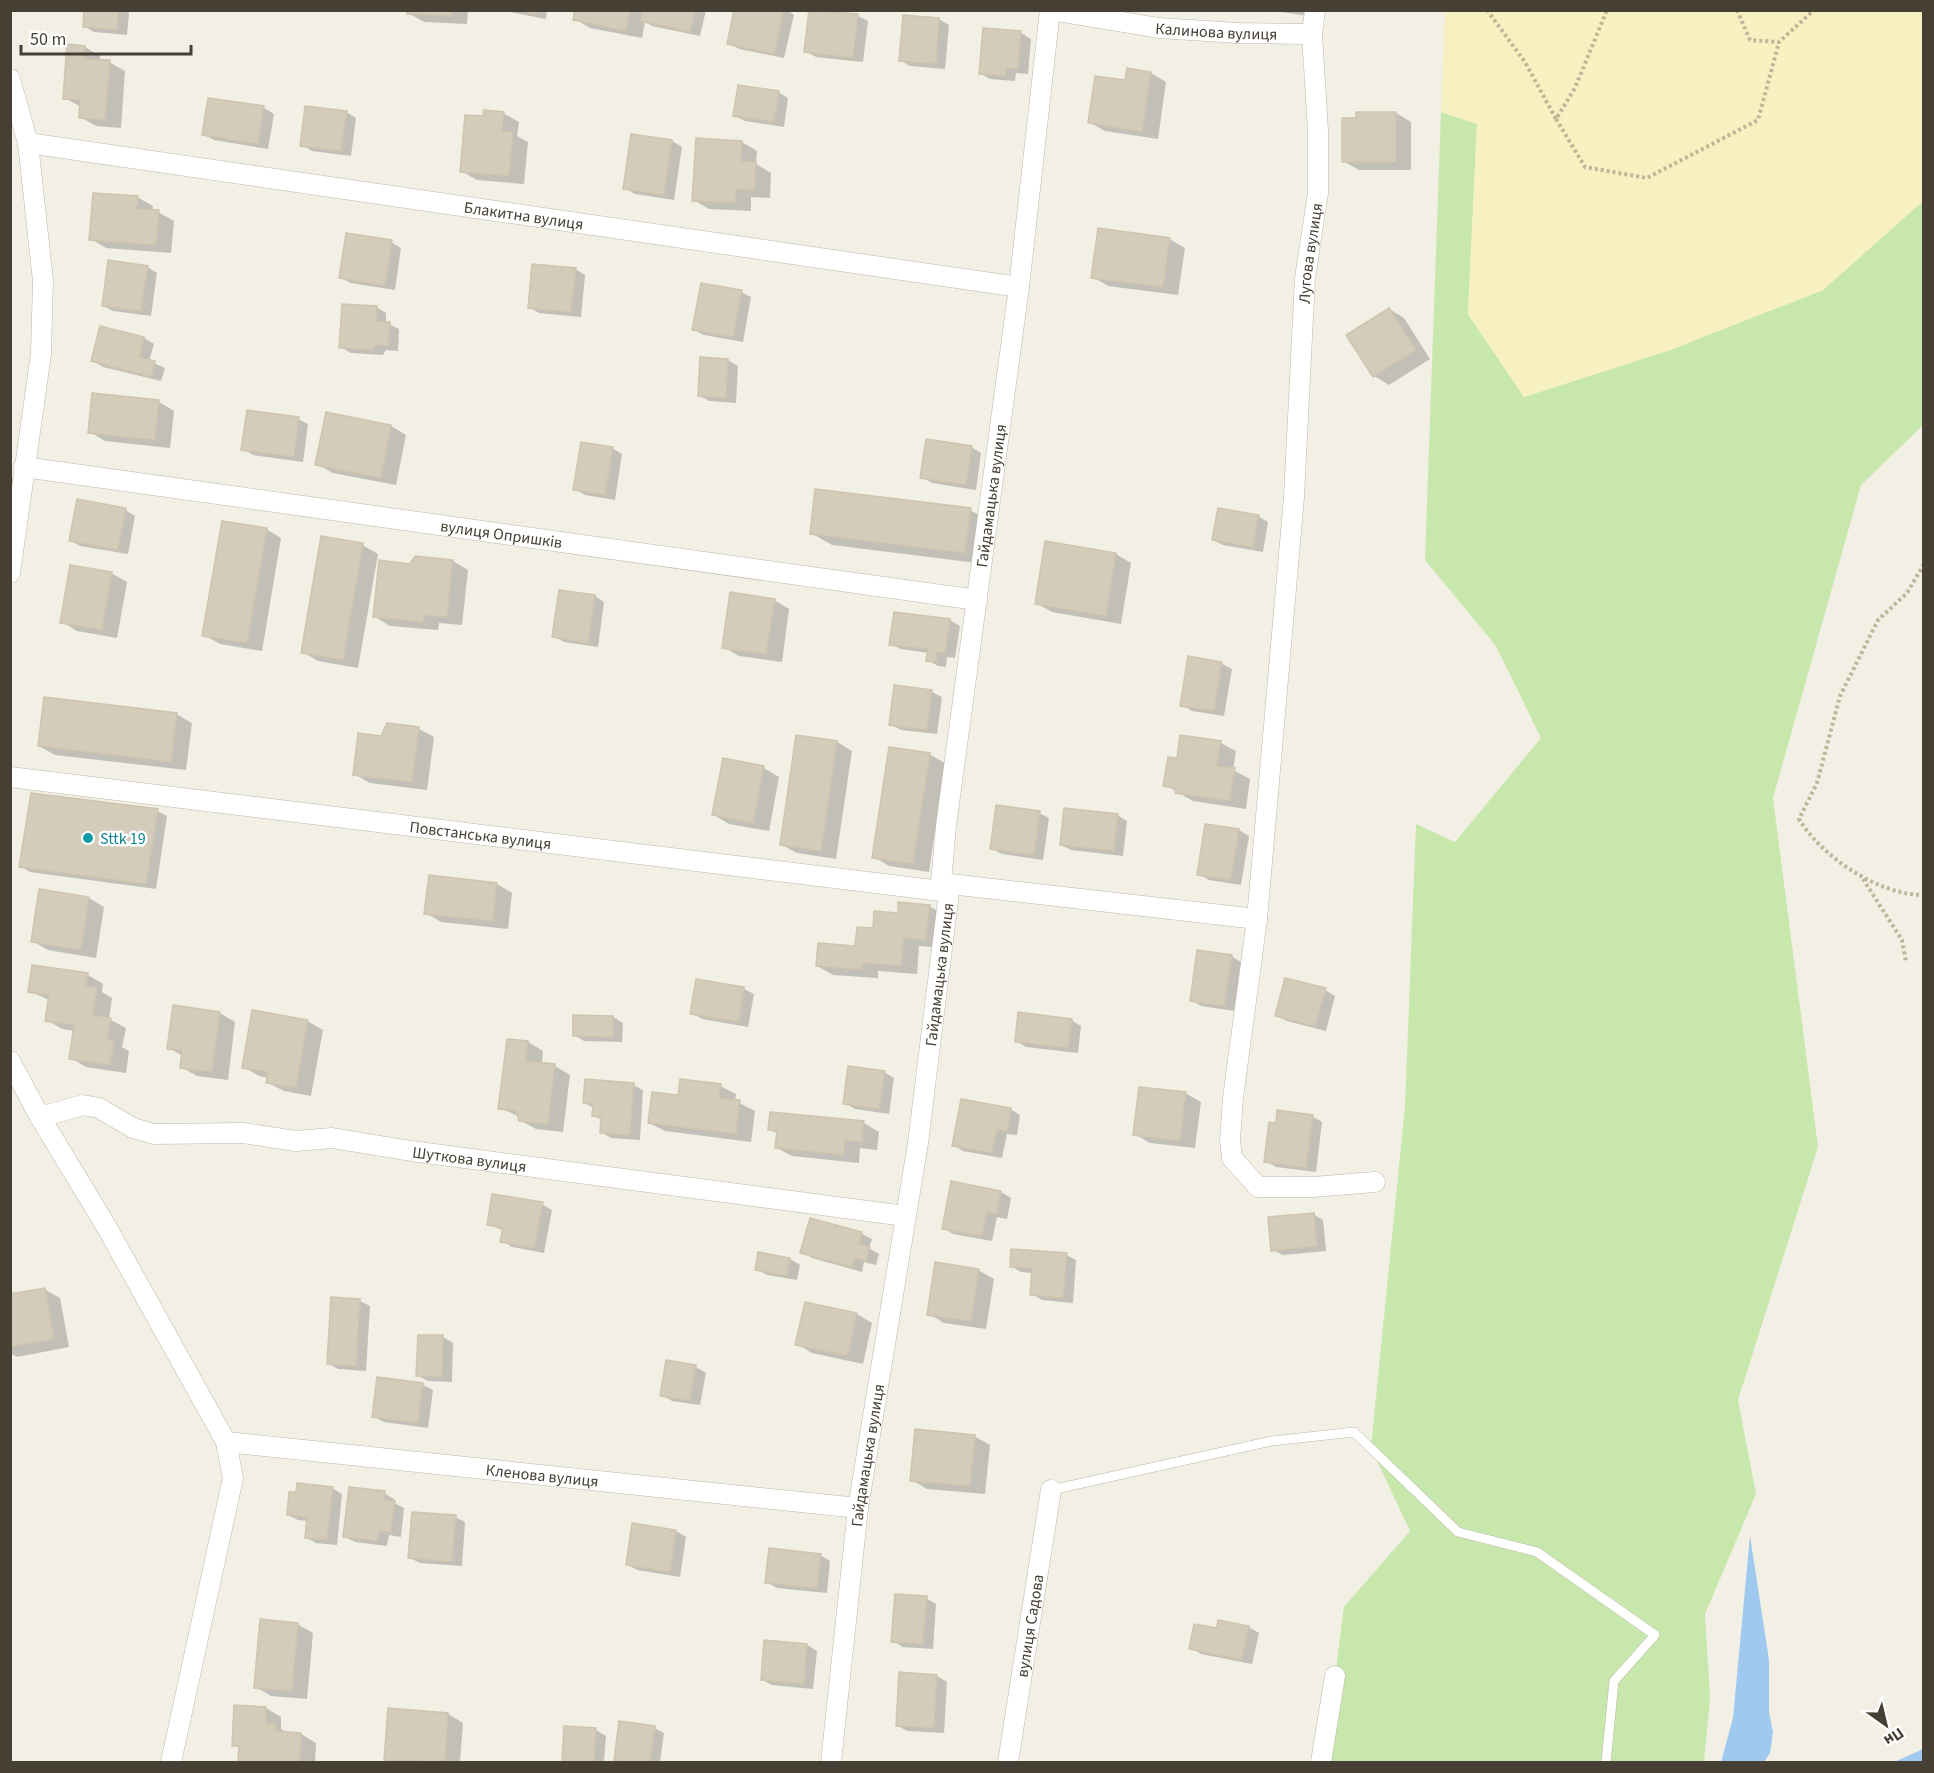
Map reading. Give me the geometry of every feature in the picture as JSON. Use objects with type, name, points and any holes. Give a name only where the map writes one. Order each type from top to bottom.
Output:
[{"type":"street","name":"Лугова вулиця","points":[[1315,10],[1312,34],[1318,131],[1318,193],[1305,278],[1294,497],[1257,919],[1233,1098],[1230,1140],[1232,1158],[1258,1187],[1375,1182]]},
{"type":"street","name":"Калинова вулиця","points":[[1050,11],[1159,28],[1238,33],[1312,34]]},
{"type":"street","name":"Гайдамацька вулиця","points":[[831,1762],[858,1508],[918,1143],[945,888],[946,826],[1020,287],[1050,11]]},
{"type":"street","points":[[10,79],[28,143],[43,281],[40,354],[10,573]]},
{"type":"street","name":"Блакитна вулиця","points":[[28,143],[1020,287]]},
{"type":"street","name":"вулиця Опришків","points":[[24,467],[977,600]]},
{"type":"street","name":"Повстанська вулиця","points":[[10,777],[945,888],[1257,919]]},
{"type":"street","points":[[10,1061],[40,1117],[106,1226],[226,1442],[233,1478],[171,1762]]},
{"type":"street","name":"Шуткова вулиця","points":[[40,1117],[83,1105],[99,1108],[133,1128],[154,1134],[243,1133],[296,1141],[332,1138],[411,1151],[905,1216]]},
{"type":"street","name":"Кленова вулиця","points":[[226,1442],[858,1508]]},
{"type":"street","name":"вулиця Садова","points":[[1008,1762],[1051,1490]]},
{"type":"street","points":[[1321,1762],[1335,1676]]},
{"type":"lane","points":[[1051,1490],[1272,1441],[1354,1432],[1458,1532],[1538,1552],[1655,1635],[1614,1681],[1606,1762]]},
{"type":"path","points":[[1487,10],[1525,62],[1585,167],[1647,178],[1758,120],[1779,42],[1814,10]]},
{"type":"path","points":[[1556,119],[1575,88],[1607,10]]},
{"type":"path","points":[[1737,10],[1750,40],[1779,42]]},
{"type":"path","points":[[1923,564],[1907,593],[1878,620],[1840,696],[1817,783],[1799,819],[1810,837],[1863,879],[1908,895],[1923,895]]},
{"type":"path","points":[[1863,879],[1902,940],[1906,962]]},
{"type":"green space","points":[[1441,112],[1477,124],[1468,314],[1524,397],[1670,350],[1823,290],[1923,201],[1923,425],[1861,485],[1773,798],[1818,1147],[1738,1400],[1756,1494],[1705,1614],[1710,1698],[1704,1762],[1321,1762],[1344,1607],[1410,1531],[1371,1448],[1405,1107],[1416,824],[1455,842],[1541,738],[1496,646],[1425,560]]},
{"type":"sand","points":[[1445,11],[1923,11],[1923,201],[1823,290],[1670,350],[1524,397],[1468,314],[1477,124],[1441,112]]},
{"type":"water","points":[[1750,1536],[1769,1660],[1769,1712],[1773,1732],[1770,1753],[1764,1762],[1721,1762],[1733,1718]]},
{"type":"water","points":[[1923,1748],[1923,1762],[1894,1762],[1921,1750]]},
{"type":"building","points":[[84,10],[119,10],[117,30],[83,27]]},
{"type":"building","points":[[407,10],[452,10],[452,16],[407,14]]},
{"type":"building","points":[[515,10],[536,10],[536,14]]},
{"type":"building","points":[[575,10],[630,10],[626,31],[573,20]]},
{"type":"building","points":[[643,10],[695,10],[690,32],[640,21]]},
{"type":"building","points":[[734,10],[784,10],[774,54],[727,44]]},
{"type":"building","points":[[809,10],[858,14],[853,58],[804,52]]},
{"type":"building","points":[[903,15],[939,18],[936,64],[899,61]]},
{"type":"building","points":[[983,28],[1021,31],[1018,69],[1006,68],[1005,76],[979,74]]},
{"type":"building","points":[[67,44],[85,46],[84,59],[110,60],[105,120],[79,118],[80,100],[63,99]]},
{"type":"building","points":[[1127,68],[1151,72],[1142,132],[1088,123],[1095,76],[1125,80]]},
{"type":"building","points":[[738,85],[779,91],[774,122],[733,116]]},
{"type":"building","points":[[208,98],[264,106],[258,144],[202,135]]},
{"type":"building","points":[[305,106],[347,111],[341,151],[300,146]]},
{"type":"building","points":[[484,110],[504,112],[502,131],[513,132],[509,176],[460,172],[465,115],[483,116]]},
{"type":"building","points":[[1356,112],[1396,112],[1396,162],[1342,162],[1342,118],[1356,118]]},
{"type":"building","points":[[631,134],[672,140],[664,195],[623,189]]},
{"type":"building","points":[[696,138],[742,141],[741,161],[756,162],[755,190],[736,189],[735,203],[692,201]]},
{"type":"building","points":[[93,193],[138,196],[137,209],[159,210],[156,245],[89,240]]},
{"type":"building","points":[[1098,228],[1170,238],[1163,287],[1091,278]]},
{"type":"building","points":[[346,233],[392,240],[385,286],[339,278]]},
{"type":"building","points":[[108,260],[148,266],[141,311],[102,306]]},
{"type":"building","points":[[532,264],[576,268],[571,312],[528,308]]},
{"type":"building","points":[[701,283],[742,290],[733,337],[692,330]]},
{"type":"building","points":[[342,304],[377,306],[376,321],[390,322],[388,346],[376,345],[372,350],[339,348]]},
{"type":"building","points":[[1389,308],[1416,350],[1373,377],[1346,335]]},
{"type":"building","points":[[100,326],[144,337],[139,357],[155,361],[151,377],[91,361]]},
{"type":"building","points":[[700,357],[728,359],[726,398],[698,396]]},
{"type":"building","points":[[92,393],[159,400],[155,440],[88,433]]},
{"type":"building","points":[[247,410],[299,417],[294,457],[241,450]]},
{"type":"building","points":[[326,412],[391,425],[381,478],[315,465]]},
{"type":"building","points":[[926,439],[972,446],[966,485],[920,478]]},
{"type":"building","points":[[581,442],[613,447],[605,495],[573,490]]},
{"type":"building","points":[[815,489],[971,508],[965,553],[810,534]]},
{"type":"building","points":[[77,499],[126,508],[118,550],[69,541]]},
{"type":"building","points":[[1218,508],[1259,515],[1253,547],[1212,540]]},
{"type":"building","points":[[222,521],[267,528],[247,643],[202,636]]},
{"type":"building","points":[[321,536],[363,543],[343,660],[301,653]]},
{"type":"building","points":[[1045,541],[1116,553],[1106,616],[1035,604]]},
{"type":"building","points":[[415,556],[453,560],[447,617],[424,615],[423,622],[373,617],[379,560],[410,564]]},
{"type":"building","points":[[70,565],[112,572],[102,630],[60,623]]},
{"type":"building","points":[[559,590],[595,595],[588,643],[552,637]]},
{"type":"building","points":[[730,592],[775,599],[766,654],[722,648]]},
{"type":"building","points":[[894,612],[950,619],[945,653],[937,652],[936,662],[926,661],[928,649],[889,645]]},
{"type":"building","points":[[1188,656],[1222,662],[1214,711],[1180,706]]},
{"type":"building","points":[[894,685],[932,690],[927,730],[889,725]]},
{"type":"building","points":[[44,697],[177,713],[171,762],[38,746]]},
{"type":"building","points":[[387,723],[419,727],[412,782],[353,775],[358,733],[381,736]]},
{"type":"building","points":[[796,735],[837,741],[821,851],[780,845]]},
{"type":"building","points":[[1180,735],[1221,741],[1217,766],[1235,768],[1230,801],[1175,793],[1176,788],[1163,786],[1168,757],[1177,758]]},
{"type":"building","points":[[889,747],[930,753],[913,864],[872,858]]},
{"type":"building","points":[[723,758],[764,766],[753,823],[712,815]]},
{"type":"building","name":"Sttk 19","points":[[31,793],[158,809],[146,884],[19,867]]},
{"type":"building","points":[[996,805],[1040,811],[1034,855],[990,849]]},
{"type":"building","points":[[1064,808],[1118,814],[1114,851],[1060,845]]},
{"type":"building","points":[[1205,824],[1239,829],[1231,880],[1197,875]]},
{"type":"building","points":[[429,875],[497,883],[493,921],[424,914]]},
{"type":"building","points":[[39,889],[89,897],[81,950],[31,942]]},
{"type":"building","points":[[898,902],[930,905],[926,940],[904,938],[901,966],[863,963],[862,970],[816,966],[818,943],[855,946],[857,927],[873,928],[874,911],[898,913]]},
{"type":"building","points":[[1197,950],[1232,955],[1224,1006],[1190,1001]]},
{"type":"building","points":[[32,965],[88,973],[86,986],[97,988],[93,1015],[111,1018],[107,1038],[114,1041],[110,1065],[69,1059],[74,1025],[45,1021],[49,995],[28,992]]},
{"type":"building","points":[[1285,978],[1326,988],[1315,1026],[1275,1016]]},
{"type":"building","points":[[696,979],[744,987],[739,1022],[690,1014]]},
{"type":"building","points":[[173,1005],[220,1012],[212,1072],[180,1068],[182,1050],[167,1049]]},
{"type":"building","points":[[252,1010],[308,1020],[296,1088],[266,1083],[268,1072],[242,1068]]},
{"type":"building","points":[[1018,1012],[1072,1019],[1068,1048],[1015,1042]]},
{"type":"building","points":[[573,1015],[613,1016],[613,1037],[573,1036]]},
{"type":"building","points":[[507,1039],[528,1041],[526,1061],[555,1064],[548,1124],[519,1121],[516,1111],[498,1109]]},
{"type":"building","points":[[848,1066],[885,1071],[879,1109],[843,1104]]},
{"type":"building","points":[[585,1079],[634,1083],[630,1135],[600,1133],[601,1117],[592,1116],[593,1104],[583,1103]]},
{"type":"building","points":[[680,1079],[721,1084],[719,1098],[740,1100],[736,1134],[648,1123],[652,1092],[678,1095]]},
{"type":"building","points":[[1139,1087],[1186,1092],[1180,1141],[1133,1135]]},
{"type":"building","points":[[961,1099],[1011,1108],[1007,1131],[997,1129],[992,1153],[952,1146]]},
{"type":"building","points":[[1277,1110],[1313,1115],[1306,1168],[1264,1162],[1269,1122],[1276,1123]]},
{"type":"building","points":[[770,1112],[864,1121],[862,1142],[845,1140],[844,1155],[775,1148],[777,1131],[768,1130]]},
{"type":"building","points":[[951,1181],[1001,1191],[997,1214],[987,1212],[982,1236],[942,1229]]},
{"type":"building","points":[[492,1194],[543,1202],[534,1248],[500,1242],[503,1228],[487,1225]]},
{"type":"building","points":[[1314,1213],[1317,1246],[1271,1251],[1268,1217]]},
{"type":"building","points":[[810,1218],[862,1232],[859,1244],[870,1247],[866,1261],[854,1258],[852,1267],[800,1253]]},
{"type":"building","points":[[1011,1249],[1067,1253],[1063,1298],[1030,1295],[1032,1268],[1010,1267]]},
{"type":"building","points":[[758,1252],[790,1258],[787,1276],[755,1270]]},
{"type":"building","points":[[935,1262],[979,1269],[971,1321],[927,1315]]},
{"type":"building","points":[[45,1288],[54,1339],[10,1347],[10,1294]]},
{"type":"building","points":[[331,1297],[360,1299],[356,1366],[327,1364]]},
{"type":"building","points":[[805,1302],[857,1313],[848,1356],[795,1345]]},
{"type":"building","points":[[418,1335],[443,1335],[442,1377],[416,1376]]},
{"type":"building","points":[[666,1360],[696,1365],[690,1401],[660,1396]]},
{"type":"building","points":[[377,1377],[423,1383],[418,1423],[372,1417]]},
{"type":"building","points":[[915,1429],[975,1435],[970,1486],[910,1481]]},
{"type":"building","points":[[297,1483],[333,1487],[327,1540],[305,1538],[307,1517],[287,1515],[289,1492],[296,1492]]},
{"type":"building","points":[[349,1487],[385,1491],[384,1500],[395,1501],[391,1532],[379,1531],[377,1541],[343,1537]]},
{"type":"building","points":[[412,1512],[456,1515],[452,1562],[408,1558]]},
{"type":"building","points":[[632,1523],[676,1530],[670,1572],[626,1565]]},
{"type":"building","points":[[769,1548],[821,1554],[817,1588],[765,1583]]},
{"type":"building","points":[[895,1594],[927,1596],[923,1644],[891,1642]]},
{"type":"building","points":[[260,1619],[298,1623],[292,1691],[254,1688]]},
{"type":"building","points":[[1218,1620],[1249,1626],[1242,1660],[1189,1649],[1194,1624],[1217,1628]]},
{"type":"building","points":[[764,1640],[807,1644],[804,1684],[761,1680]]},
{"type":"building","points":[[899,1672],[937,1675],[934,1728],[896,1726]]},
{"type":"building","points":[[234,1705],[266,1707],[266,1724],[276,1724],[275,1731],[301,1733],[300,1762],[238,1762],[239,1746],[232,1746]]},
{"type":"building","points":[[388,1708],[448,1713],[445,1762],[384,1760]]},
{"type":"building","points":[[619,1721],[655,1726],[650,1762],[614,1761]]},
{"type":"building","points":[[564,1726],[596,1728],[594,1762],[562,1762]]},
{"type":"place","name":"Sttk 19","points":[[88,838]]}]
